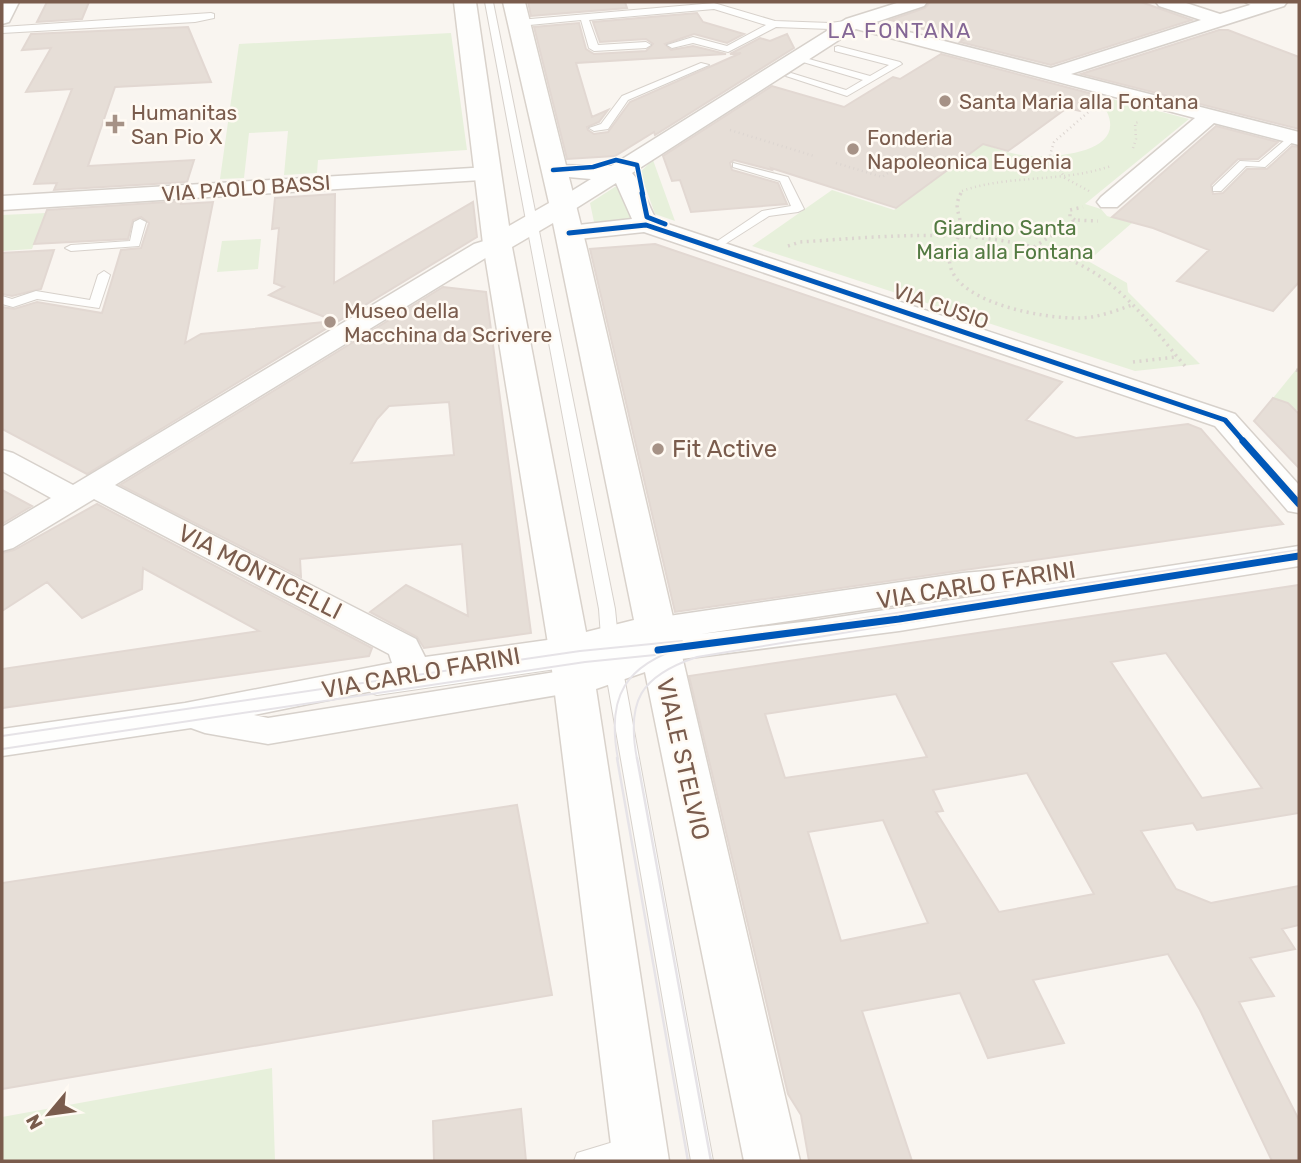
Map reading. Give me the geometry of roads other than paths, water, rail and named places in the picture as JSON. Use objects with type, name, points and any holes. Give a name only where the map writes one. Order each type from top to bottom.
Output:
[{"type":"main road","points":[[465,2],[489,174]]},
{"type":"main road","points":[[516,13],[551,130],[553,170]]},
{"type":"main road","name":"VIALE STELVIO","points":[[553,170],[566,220],[608,654],[640,1153]]},
{"type":"main road","name":"VIALE STELVIO","points":[[489,174],[497,244],[608,654],[772,1161]]},
{"type":"main road","points":[[497,244],[566,220]]},
{"type":"street","points":[[2,18],[10,2]]},
{"type":"street","points":[[566,220],[616,173],[755,86],[794,68],[853,23],[918,2]]},
{"type":"street","points":[[1166,2],[1220,20]]},
{"type":"street","points":[[1054,75],[1263,4]]},
{"type":"street","points":[[853,23],[1295,138]]},
{"type":"street","points":[[1109,202],[1210,116]]},
{"type":"street","points":[[553,170],[616,173],[626,180],[646,225],[566,220]]},
{"type":"street","name":"VIA PAOLO BASSI","points":[[2,203],[146,201],[489,174]]},
{"type":"street","name":"VIA CUSIO","points":[[646,225],[1225,420],[1299,503]]},
{"type":"street","points":[[2,541],[483,249],[497,244]]},
{"type":"street","points":[[2,459],[83,491]]},
{"type":"street","name":"VIA MONTICELLI","points":[[83,491],[404,646],[412,671]]},
{"type":"street","name":"VIA CARLO FARINI","points":[[2,743],[185,716],[412,671],[715,645],[1299,556]]},
{"type":"street","name":"VIA CARLO FARINI","points":[[185,716],[268,731],[608,654]]},
{"type":"lane","name":"VIALE STELVIO","points":[[489,2],[607,609],[608,654],[702,1161]]},
{"type":"lane","points":[[516,13],[584,17],[714,6],[774,24],[830,26]]},
{"type":"lane","points":[[2,30],[211,16]]},
{"type":"lane","points":[[584,17],[594,47],[646,45]]},
{"type":"lane","points":[[744,48],[781,28],[814,29],[853,23]]},
{"type":"lane","points":[[672,45],[693,40],[728,49],[774,24]]},
{"type":"lane","points":[[794,68],[847,93],[897,64],[838,48]]},
{"type":"lane","points":[[594,128],[604,127],[625,98],[704,65]]},
{"type":"lane","points":[[794,68],[872,79]]},
{"type":"lane","points":[[1217,189],[1244,163],[1261,165],[1295,138]]},
{"type":"lane","points":[[714,248],[766,213],[798,209],[784,179],[737,165]]},
{"type":"lane","points":[[71,248],[135,244],[140,222]]},
{"type":"lane","points":[[2,300],[13,303],[36,295],[95,305],[104,275]]},
{"type":"lane","points":[[2,290],[22,293]]},
{"type":"lane","points":[[585,1161],[640,1153]]},
{"type":"tram line","points":[[618,759],[615,717],[625,686],[635,673],[648,663],[686,646],[1299,550]]},
{"type":"tram line","points":[[637,759],[634,721],[636,706],[642,693],[650,682],[662,673],[697,657],[1154,582]]},
{"type":"tram line","points":[[2,736],[580,651],[682,641]]},
{"type":"tram line","points":[[2,749],[585,662],[655,655]]},
{"type":"tram line","points":[[617,758],[688,1161]]},
{"type":"tram line","points":[[637,758],[711,1161]]},
{"type":"place","name":"Santa Maria alla Fontana","points":[[945,101]]},
{"type":"place","name":"Humanitas San Pio X","points":[[115,124]]},
{"type":"place","name":"Fonderia Napoleonica Eugenia","points":[[853,149]]},
{"type":"place","name":"Museo della Macchina da Scrivere","points":[[330,322]]},
{"type":"place","name":"Fit Active","points":[[658,449]]},
{"type":"district","name":"LA FONTANA","points":[[900,30]]},
{"type":"park label","name":"Giardino Santa Maria alla Fontana","points":[[1005,239]]}]
